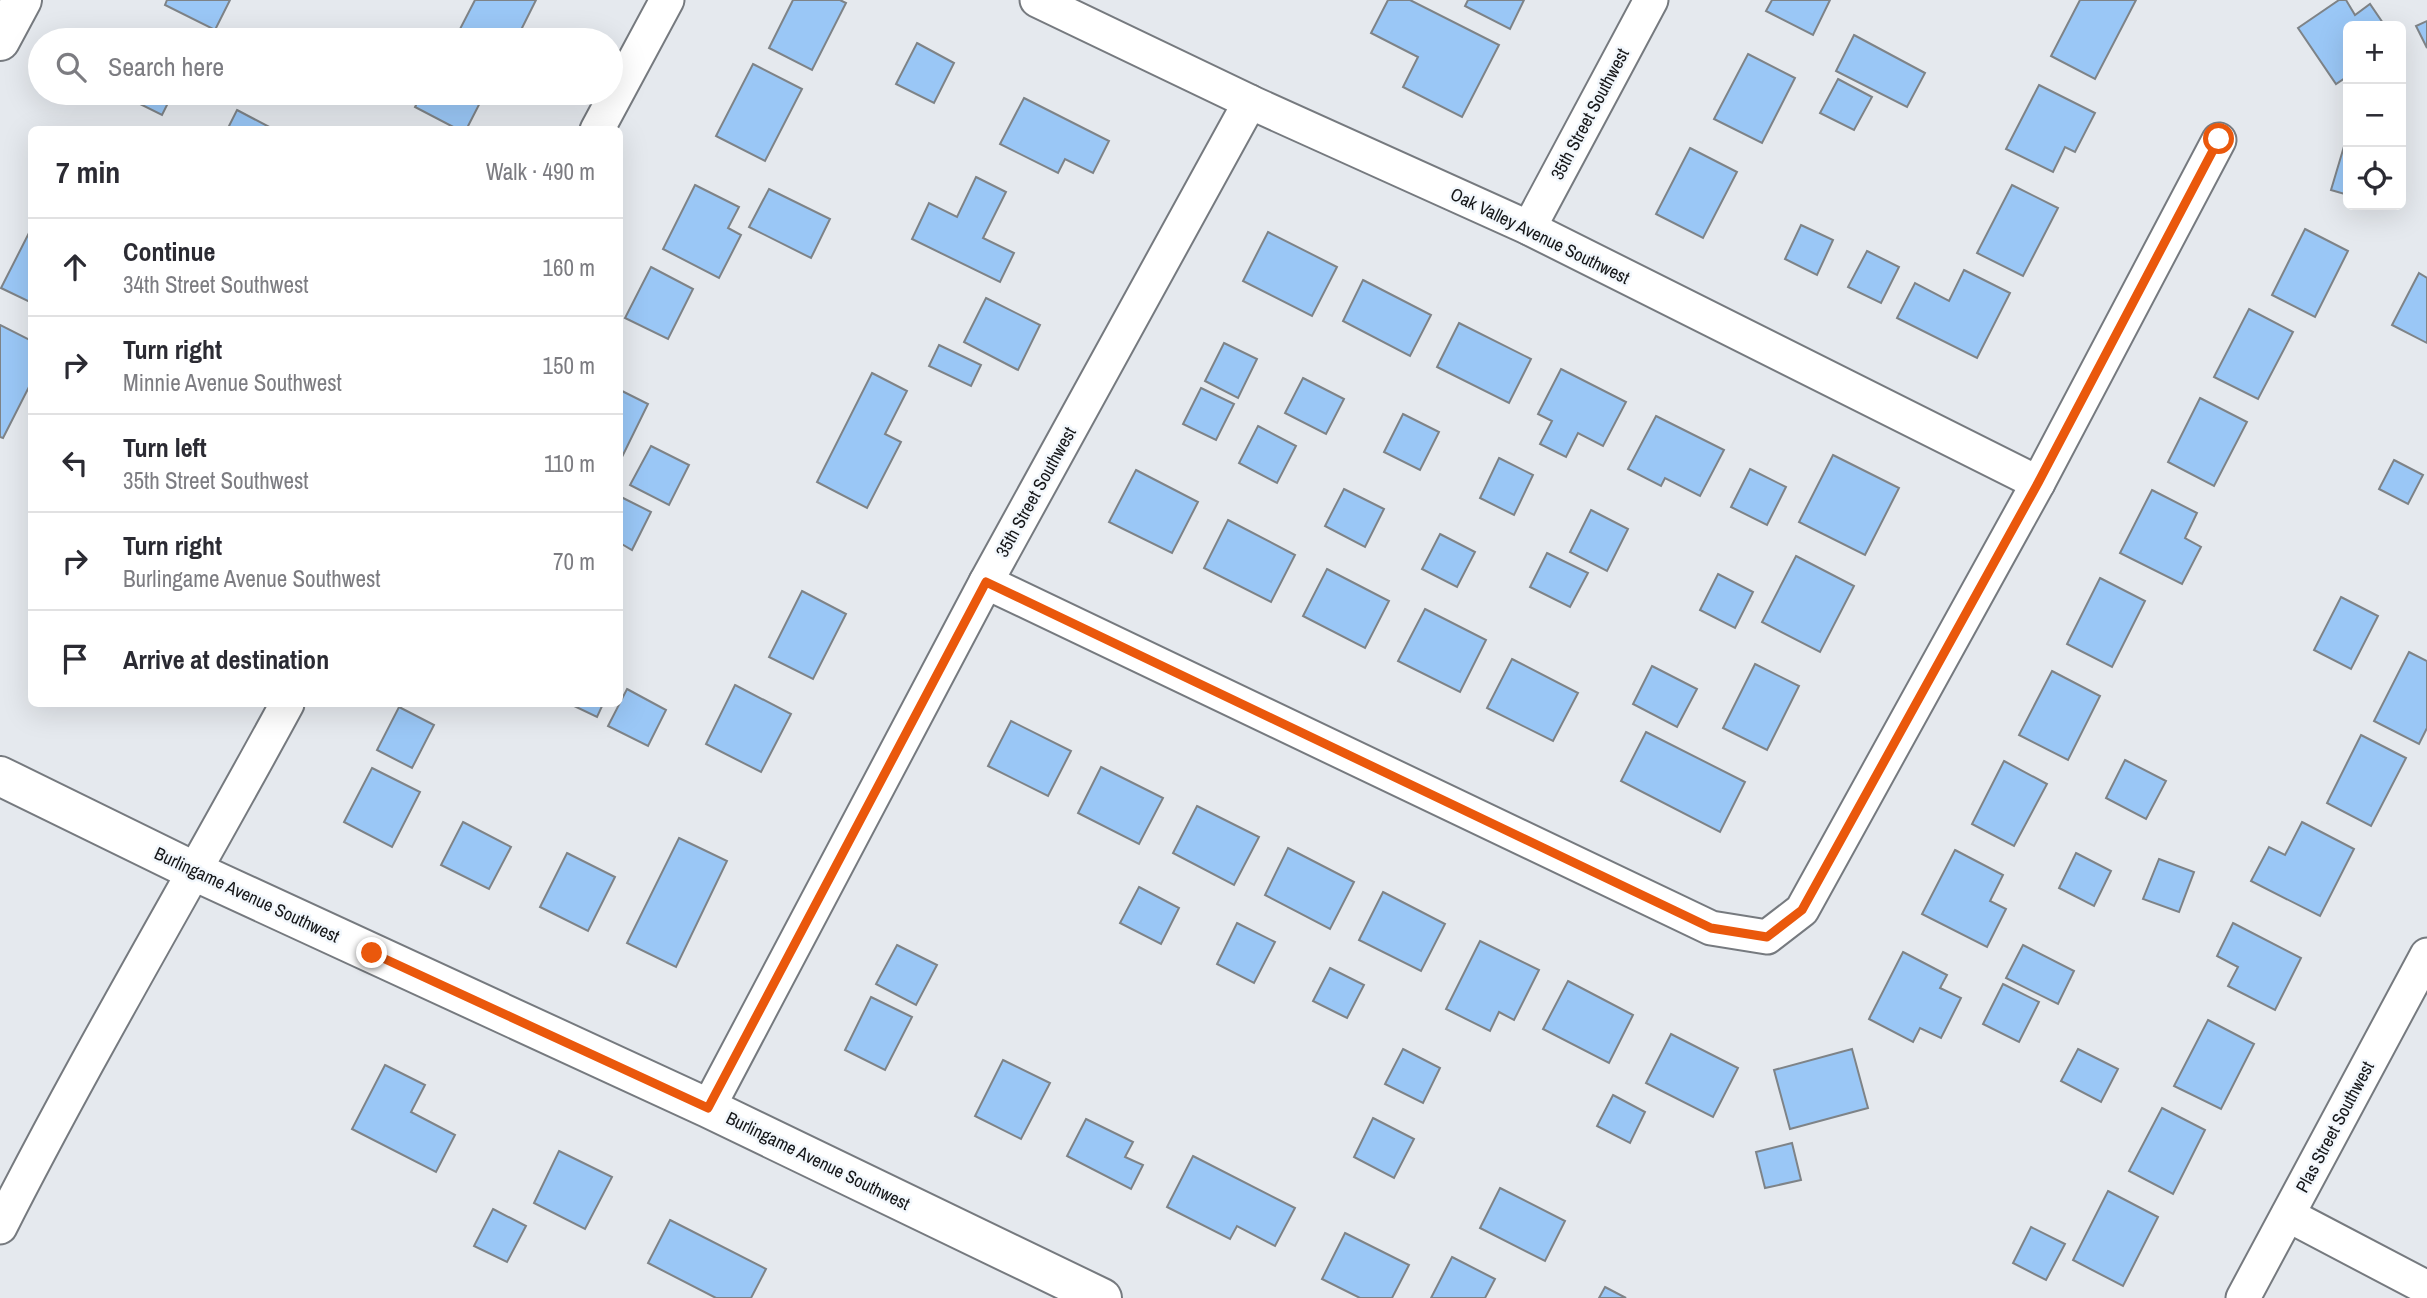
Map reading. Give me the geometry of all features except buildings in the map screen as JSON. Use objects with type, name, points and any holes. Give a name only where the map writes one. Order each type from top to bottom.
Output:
[{"type":"street","points":[[0,41],[22,0]]},
{"type":"street","points":[[623,82],[667,0]]},
{"type":"street","name":"Oak Valley Avenue Southwest","points":[[1037,0],[1250,102],[1529,228],[2038,483]]},
{"type":"street","name":"35th Street Southwest","points":[[1529,228],[1651,0]]},
{"type":"street","name":"35th Street Southwest","points":[[708,1108],[986,582],[1250,102]]},
{"type":"street","points":[[599,126],[610,105]]},
{"type":"street","points":[[986,582],[1711,928],[1767,937],[1802,910],[2038,483],[2219,139]]},
{"type":"street","points":[[0,1227],[60,1109],[196,872],[285,707]]},
{"type":"street","name":"Burlingame Avenue Southwest","points":[[0,776],[196,872],[708,1108],[1102,1298]]},
{"type":"street","name":"Plas Street Southwest","points":[[2243,1298],[2427,956]]},
{"type":"street","points":[[2287,1215],[2427,1288]]},
{"type":"route","points":[[372,953],[708,1108],[986,582],[1711,928],[1767,937],[1802,910],[2038,483],[2219,139]]}]
